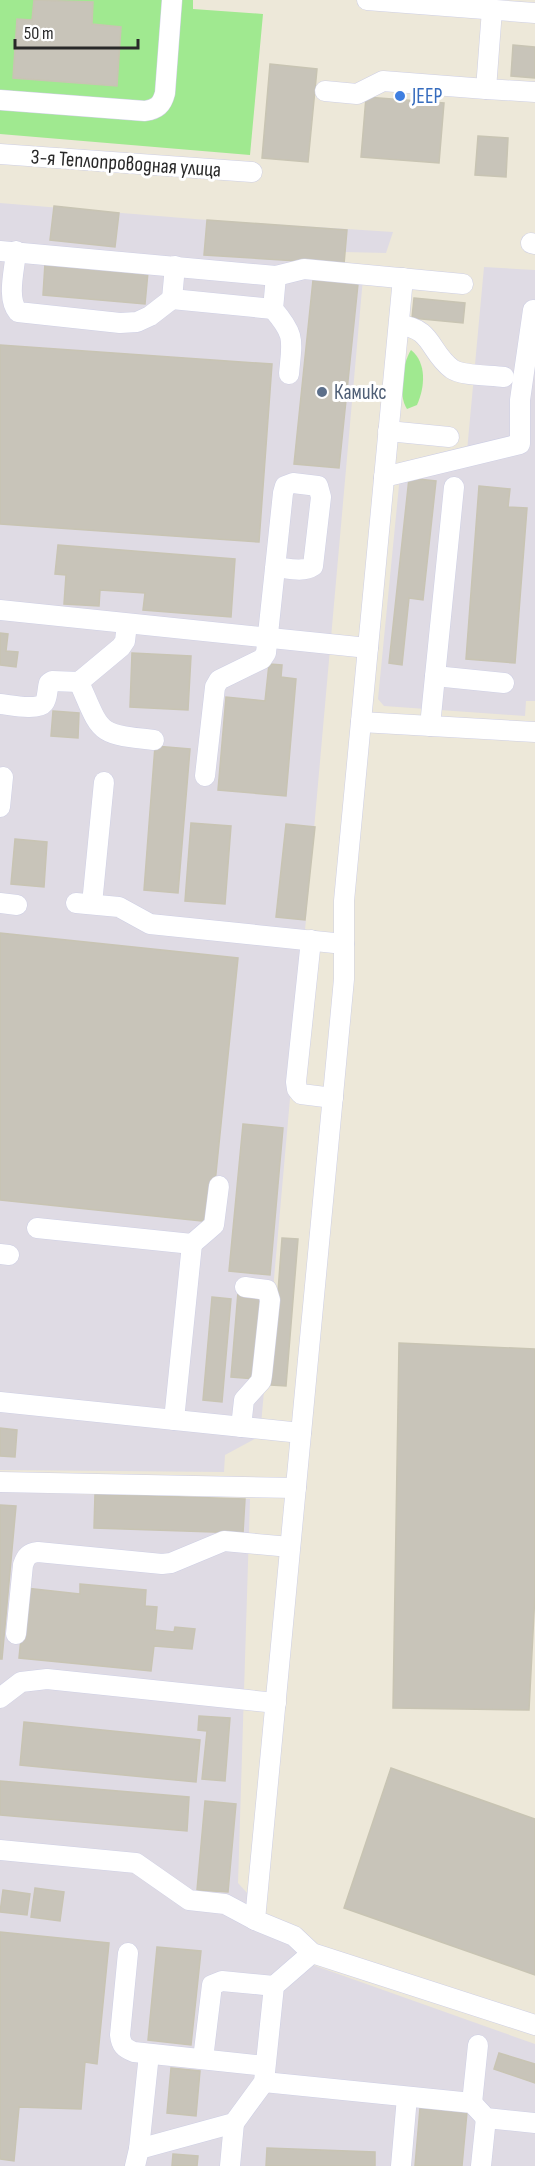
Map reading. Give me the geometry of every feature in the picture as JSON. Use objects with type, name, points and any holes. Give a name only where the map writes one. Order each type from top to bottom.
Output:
[{"type":"street","points":[[0,100],[145,111],[155,109],[163,103],[165,93],[172,0]]},
{"type":"street","points":[[367,0],[472,4],[492,10],[535,14]]},
{"type":"street","points":[[486,89],[492,10]]},
{"type":"street","points":[[324,91],[357,94],[383,81],[535,92]]},
{"type":"street","name":"3-я Теплопроводная улица","points":[[0,154],[252,172]]},
{"type":"street","points":[[289,374],[292,337],[287,325],[273,309],[172,299],[150,316],[137,322],[120,323],[18,312],[13,307],[8,251],[276,276],[304,269],[463,284]]},
{"type":"street","points":[[172,299],[175,266]]},
{"type":"street","points":[[273,309],[276,276]]},
{"type":"street","points":[[255,1920],[344,979],[344,901],[403,278]]},
{"type":"street","points":[[384,477],[527,445],[520,400],[533,310]]},
{"type":"street","points":[[399,325],[418,329],[446,362],[458,372],[504,377]]},
{"type":"street","points":[[388,431],[449,437]]},
{"type":"street","points":[[430,726],[454,487]]},
{"type":"street","points":[[205,776],[215,687],[219,680],[262,659],[266,653],[275,567]]},
{"type":"street","points":[[0,610],[368,648]]},
{"type":"street","points":[[0,704],[40,706],[44,703],[49,683],[52,681],[79,682],[121,647],[125,641],[127,624]]},
{"type":"street","points":[[435,676],[504,683]]},
{"type":"street","points":[[79,682],[96,720],[109,734],[154,740]]},
{"type":"street","points":[[361,722],[535,732]]},
{"type":"street","points":[[0,807],[3,777]]},
{"type":"street","points":[[105,782],[84,904],[119,907],[150,924],[344,944]]},
{"type":"street","points":[[311,940],[296,1082],[301,1094],[333,1098]]},
{"type":"street","points":[[174,1420],[192,1244],[214,1224],[219,1186]]},
{"type":"street","points":[[38,1228],[192,1244]]},
{"type":"street","points":[[241,1427],[244,1400],[261,1381],[270,1300],[267,1290],[245,1287]]},
{"type":"street","points":[[0,1402],[301,1433]]},
{"type":"street","points":[[0,1482],[296,1488]]},
{"type":"street","points":[[16,1634],[23,1565],[26,1557],[31,1553],[162,1564],[171,1563],[224,1541],[290,1546]]},
{"type":"street","points":[[0,1698],[21,1683],[47,1679],[276,1703]]},
{"type":"street","points":[[0,1850],[136,1863],[189,1900],[225,1904],[255,1920],[294,1936],[312,1953],[535,2025]]},
{"type":"street","points":[[128,1953],[120,2035],[121,2043],[126,2049],[149,2054],[203,2059],[265,2074],[407,2097],[472,2103],[486,2118],[535,2123]]},
{"type":"street","points":[[230,2166],[234,2123],[265,2074],[274,1986],[312,1953]]},
{"type":"street","points":[[203,2059],[212,1985],[222,1981],[274,1986]]},
{"type":"street","points":[[472,2103],[478,2045]]},
{"type":"street","points":[[149,2054],[137,2158],[234,2123]]},
{"type":"street","points":[[401,2166],[407,2097]]},
{"type":"street","points":[[481,2166],[486,2118]]},
{"type":"shaded area","points":[[0,203],[393,232],[386,253],[344,252],[344,264],[363,278],[260,1436],[225,1455],[224,1472],[0,1470]]},
{"type":"shaded area","points":[[484,267],[535,270],[535,701],[526,701],[525,716],[384,706],[378,699],[400,475],[466,462]]},
{"type":"shaded area","points":[[0,1492],[250,1499],[238,1883],[313,1965],[535,2044],[535,2166],[0,2166]]},
{"type":"green space","points":[[0,0],[193,0],[193,9],[263,14],[250,155],[0,134]]},
{"type":"green space","points":[[411,350],[420,362],[423,383],[417,405],[407,409],[404,403],[402,380],[405,363]]},
{"type":"building","points":[[34,0],[93,2],[92,24],[121,27],[117,86],[13,78],[17,19],[32,20]]},
{"type":"building","points":[[513,45],[535,47],[535,78],[511,76]]},
{"type":"building","points":[[270,64],[317,69],[308,162],[262,158]]},
{"type":"building","points":[[366,97],[444,103],[439,163],[361,157]]},
{"type":"building","points":[[478,136],[508,138],[506,177],[475,175]]},
{"type":"building","points":[[54,206],[119,213],[115,247],[50,240]]},
{"type":"building","points":[[207,220],[347,230],[344,264],[204,255]]},
{"type":"building","points":[[45,263],[148,272],[145,304],[43,295]]},
{"type":"building","points":[[313,280],[358,284],[339,468],[294,464]]},
{"type":"building","points":[[414,298],[465,303],[463,323],[412,318]]},
{"type":"building","points":[[0,345],[272,364],[259,542],[0,524]]},
{"type":"building","points":[[409,478],[436,481],[423,600],[409,598],[402,665],[389,663]]},
{"type":"building","points":[[479,486],[510,489],[508,507],[527,508],[515,663],[466,659]]},
{"type":"building","points":[[58,545],[235,559],[231,617],[143,610],[145,593],[100,590],[99,606],[64,604],[66,575],[55,574]]},
{"type":"building","points":[[0,633],[8,634],[6,651],[18,652],[16,667],[0,665]]},
{"type":"building","points":[[132,653],[191,656],[188,710],[130,707]]},
{"type":"building","points":[[269,664],[282,665],[281,677],[296,679],[286,796],[218,790],[226,697],[265,701]]},
{"type":"building","points":[[53,711],[79,713],[78,738],[51,736]]},
{"type":"building","points":[[155,746],[190,749],[178,893],[144,890]]},
{"type":"building","points":[[191,823],[231,826],[225,904],[185,901]]},
{"type":"building","points":[[286,824],[315,827],[305,920],[276,917]]},
{"type":"building","points":[[15,839],[47,842],[44,887],[11,884]]},
{"type":"building","points":[[0,933],[238,958],[211,1222],[0,1200]]},
{"type":"building","points":[[243,1124],[283,1128],[270,1275],[229,1271]]},
{"type":"building","points":[[282,1238],[298,1239],[286,1386],[271,1385]]},
{"type":"building","points":[[238,1292],[263,1295],[256,1379],[231,1377]]},
{"type":"building","points":[[212,1297],[231,1299],[222,1402],[203,1400]]},
{"type":"building","points":[[399,1343],[535,1349],[535,1594],[529,1710],[393,1708]]},
{"type":"building","points":[[0,1428],[17,1430],[15,1457],[0,1456]]},
{"type":"building","points":[[95,1494],[245,1499],[243,1533],[94,1528]]},
{"type":"building","points":[[0,1505],[16,1506],[2,1659],[0,1659]]},
{"type":"building","points":[[80,1584],[146,1590],[145,1606],[157,1607],[155,1630],[174,1632],[175,1627],[195,1629],[192,1649],[154,1646],[151,1671],[19,1658],[26,1588],[80,1594]]},
{"type":"building","points":[[199,1716],[230,1718],[225,1781],[202,1779],[207,1731],[198,1730]]},
{"type":"building","points":[[24,1722],[200,1740],[196,1782],[20,1765]]},
{"type":"building","points":[[391,1768],[535,1819],[535,1975],[344,1908]]},
{"type":"building","points":[[0,1781],[189,1797],[187,1831],[0,1815]]},
{"type":"building","points":[[205,1801],[236,1804],[228,1892],[197,1890]]},
{"type":"building","points":[[35,1888],[64,1892],[60,1921],[31,1917]]},
{"type":"building","points":[[3,1890],[30,1894],[27,1915],[0,1912]]},
{"type":"building","points":[[0,1932],[109,1943],[97,2064],[85,2062],[81,2109],[19,2107],[14,2161],[0,2159]]},
{"type":"building","points":[[157,1947],[201,1951],[191,2045],[148,2040]]},
{"type":"building","points":[[499,2053],[535,2064],[535,2083],[494,2069]]},
{"type":"building","points":[[171,2068],[200,2071],[196,2116],[167,2113]]},
{"type":"building","points":[[420,2108],[467,2112],[462,2166],[415,2166]]},
{"type":"building","points":[[267,2148],[375,2152],[375,2166],[266,2166]]},
{"type":"building","points":[[173,2154],[198,2156],[197,2166],[172,2166]]},
{"type":"place","name":"JEEP","points":[[400,96]]},
{"type":"place","name":"Камикс","points":[[322,392]]}]
